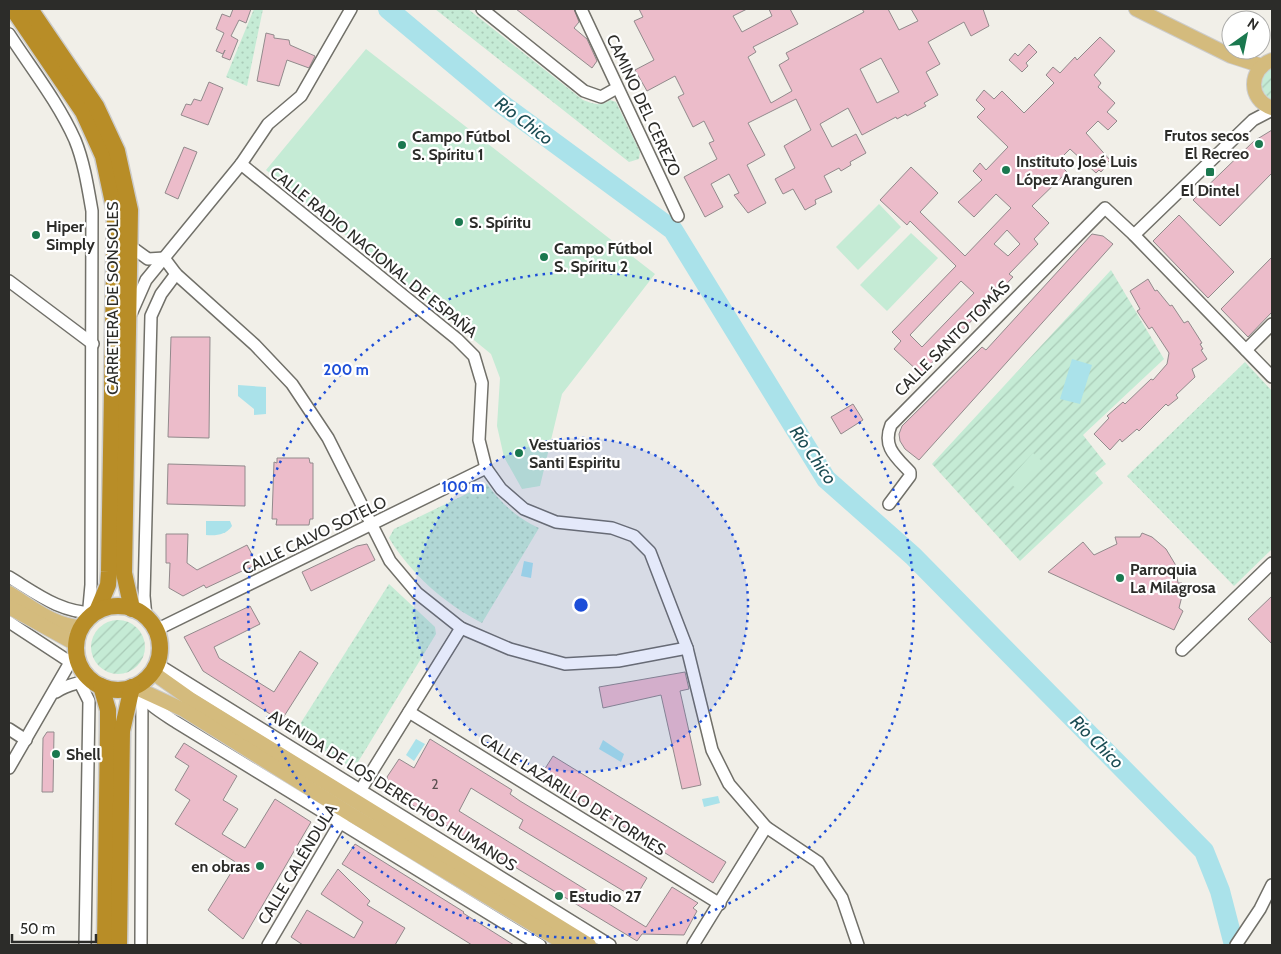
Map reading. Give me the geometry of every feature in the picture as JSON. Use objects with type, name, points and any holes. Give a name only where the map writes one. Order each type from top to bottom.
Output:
[{"type":"highway","name":"CARRETERA DE SONSOLES","points":[[13,9],[83,112],[103,156],[115,212],[109,572],[108,585],[88,614]]},
{"type":"highway","name":"CARRETERA DE SONSOLES","points":[[30,9],[96,106],[117,151],[130,210],[124,573],[132,608]]},
{"type":"highway","points":[[105,945],[108,710],[75,655],[88,614],[114,607],[132,608],[151,623],[159,641],[122,731],[119,945]]},
{"type":"highway","points":[[92,683],[111,689],[142,684]]},
{"type":"main road","points":[[1136,9],[1221,51]]},
{"type":"main road","points":[[1235,60],[1254,80]]},
{"type":"main road","points":[[1252,60],[1267,63],[1254,80],[1254,90],[1258,99],[1272,109]]},
{"type":"main road","points":[[9,593],[50,618],[68,626],[88,614]]},
{"type":"main road","points":[[9,607],[75,655]]},
{"type":"main road","points":[[142,684],[158,703],[343,818],[567,945]]},
{"type":"main road","name":"AVENIDA DE LOS DERECHOS HUMANOS","points":[[142,684],[190,699],[357,795],[589,945]]},
{"type":"street","points":[[128,322],[146,280],[242,164],[268,124],[301,96],[351,9]]},
{"type":"street","points":[[482,9],[584,91],[601,97],[617,88]]},
{"type":"street","name":"CAMINO DEL CEREZO","points":[[581,9],[678,216]]},
{"type":"street","name":"CARRETERA DE SONSOLES","points":[[9,34],[63,115],[76,141],[86,176],[92,211],[90,324],[93,344],[88,614]]},
{"type":"street","points":[[1253,120],[1258,99]]},
{"type":"street","points":[[1272,109],[1253,120],[1134,234],[1272,377]]},
{"type":"street","name":"CALLE RADIO NACIONAL DE ESPAÑA","points":[[242,164],[458,339],[474,356],[482,383],[479,440],[486,468],[501,489],[524,509],[556,522],[612,528],[634,536],[650,552],[688,648],[712,750],[729,784],[766,827],[818,862],[842,898],[858,945]]},
{"type":"street","name":"CALLE SANTO TOMÁS","points":[[889,504],[910,476],[910,472],[889,449],[887,439],[891,425],[1105,208],[1134,234]]},
{"type":"street","points":[[130,246],[148,259],[164,258]]},
{"type":"street","points":[[164,258],[176,274],[255,345],[292,384],[328,438],[390,562],[417,593],[461,628],[510,649],[565,664],[618,661],[688,648]]},
{"type":"street","points":[[151,623],[144,596],[150,316],[161,294],[176,274]]},
{"type":"street","points":[[9,281],[93,344]]},
{"type":"street","points":[[1246,350],[1272,324]]},
{"type":"street","name":"CALLE CALVO SOTELO","points":[[151,623],[371,525],[486,468]]},
{"type":"street","points":[[1182,650],[1272,563]]},
{"type":"street","points":[[9,577],[57,607],[88,614]]},
{"type":"street","points":[[9,622],[75,655],[9,768]]},
{"type":"street","name":"CALLE CALÉNDULA","points":[[272,944],[343,818],[461,628]]},
{"type":"street","points":[[54,693],[68,684],[92,683],[88,701],[85,945]]},
{"type":"street","points":[[141,945],[142,684]]},
{"type":"street","points":[[142,722],[158,703]]},
{"type":"street","name":"CALLE LAZARILLO DE TORMES","points":[[409,712],[720,904]]},
{"type":"street","points":[[9,729],[26,740]]},
{"type":"street","name":"AVENIDA DE LOS DERECHOS HUMANOS","points":[[357,795],[610,945]]},
{"type":"street","points":[[343,818],[540,945]]},
{"type":"street","points":[[693,945],[766,827]]},
{"type":"street","points":[[1236,945],[1260,909],[1272,885]]},
{"type":"green space","points":[[254,9],[263,9],[247,86],[226,77]]},
{"type":"green space","points":[[435,9],[468,9],[583,100],[597,104],[603,104],[610,100],[616,102],[640,152],[639,159],[629,162]]},
{"type":"green space","name":"S. Spíritu","points":[[366,49],[655,274],[562,394],[540,486],[522,489],[504,457],[497,426],[500,378],[491,354],[266,170]]},
{"type":"green space","points":[[1272,67],[1272,100],[1264,93],[1262,84],[1265,75]]},
{"type":"green space","points":[[879,204],[901,227],[858,270],[836,247]]},
{"type":"green space","points":[[911,233],[938,258],[887,311],[860,285]]},
{"type":"green space","points":[[1111,270],[1164,359],[1083,435],[1106,464],[1095,473],[1103,483],[1020,561],[932,464]]},
{"type":"green space","points":[[1245,362],[1272,391],[1272,549],[1234,586],[1127,476]]},
{"type":"green space","points":[[1033,453],[1045,464],[1020,492],[1008,481]]},
{"type":"green space","points":[[487,484],[510,510],[539,528],[482,623],[455,607],[430,587],[418,576],[389,538],[394,529]]},
{"type":"green space","points":[[389,584],[435,627],[436,634],[358,762],[346,764],[295,732]]},
{"type":"green space","points":[[118,620],[128,622],[137,628],[143,637],[145,647],[143,657],[137,666],[128,672],[118,674],[108,672],[99,666],[93,657],[91,647],[93,637],[99,628],[108,622]]},
{"type":"water","points":[[1072,359],[1092,365],[1080,404],[1060,399]]},
{"type":"water","points":[[238,385],[266,387],[266,414],[254,415],[254,409],[238,396]]},
{"type":"water","points":[[206,521],[230,521],[232,526],[220,534],[206,535]]},
{"type":"water","points":[[524,561],[533,563],[531,578],[521,576]]},
{"type":"water","points":[[416,739],[425,744],[414,761],[406,755]]},
{"type":"water","points":[[603,740],[624,754],[621,762],[599,749]]},
{"type":"water","points":[[718,796],[720,803],[704,807],[702,799]]},
{"type":"building","points":[[233,9],[251,9],[246,23],[239,20],[231,36],[238,40],[230,60],[222,57],[225,50],[223,54],[216,51],[224,33],[216,29],[222,14],[230,17]]},
{"type":"building","points":[[516,9],[574,9],[579,22],[574,28],[587,39],[597,61],[592,68]]},
{"type":"building","points":[[639,9],[747,9],[733,16],[742,32],[772,16],[769,9],[790,9],[798,24],[753,47],[756,52],[748,57],[771,103],[792,91],[779,65],[789,59],[786,53],[864,12],[862,9],[888,9],[899,30],[918,21],[911,9],[983,9],[989,26],[971,36],[964,22],[928,42],[940,64],[926,72],[938,95],[924,103],[926,106],[907,116],[906,114],[897,119],[896,117],[862,135],[848,108],[820,124],[832,147],[856,134],[866,153],[850,162],[851,165],[841,171],[839,168],[824,176],[832,192],[815,200],[816,204],[805,210],[793,189],[783,194],[775,179],[795,168],[784,146],[811,130],[796,99],[748,123],[765,155],[747,165],[766,203],[748,213],[734,195],[739,193],[729,174],[711,184],[723,207],[705,217],[684,177],[717,159],[709,143],[714,141],[704,121],[693,127],[678,97],[684,94],[675,76],[647,91],[635,70],[654,60],[634,21],[643,17]],"holes":[[[881,58],[899,92],[877,103],[860,69]]]},
{"type":"building","points":[[266,33],[274,35],[274,38],[289,40],[290,45],[315,56],[309,68],[287,60],[279,86],[257,81]]},
{"type":"building","points":[[1100,37],[1115,51],[1094,75],[1101,83],[1098,87],[1115,103],[1107,112],[1117,121],[1108,130],[1098,121],[1086,133],[1110,160],[1101,172],[1099,170],[1096,173],[1070,149],[1057,162],[1067,172],[1032,206],[1049,223],[1034,239],[1038,244],[1009,274],[1013,277],[921,374],[894,349],[901,341],[892,332],[956,266],[910,221],[907,225],[880,200],[911,167],[938,193],[920,212],[965,256],[1011,208],[996,194],[974,217],[958,202],[982,180],[973,171],[980,163],[986,170],[1008,147],[977,117],[985,109],[976,100],[984,90],[994,99],[1002,91],[1024,113],[1054,83],[1046,75],[1053,67],[1060,73],[1075,57],[1077,60]],"holes":[[[1007,230],[1020,244],[1008,256],[994,244]],[[961,281],[974,293],[922,347],[910,335]]]},
{"type":"building","points":[[1029,44],[1037,52],[1026,63],[1028,66],[1022,72],[1009,60],[1015,53],[1018,56]]},
{"type":"building","points":[[209,82],[223,88],[208,125],[181,115],[186,104],[191,105],[194,99],[201,101]]},
{"type":"building","points":[[1272,130],[1272,173],[1220,226],[1193,200],[1254,141]]},
{"type":"building","points":[[184,147],[197,152],[178,199],[165,193]]},
{"type":"building","points":[[1179,215],[1234,272],[1208,298],[1153,241]]},
{"type":"building","points":[[1092,234],[1103,236],[1113,244],[919,460],[905,449],[900,441],[899,434],[902,426],[982,347],[986,350]]},
{"type":"building","points":[[1272,257],[1272,312],[1248,337],[1221,309]]},
{"type":"building","points":[[1148,279],[1155,291],[1157,290],[1170,306],[1172,305],[1184,323],[1188,321],[1202,343],[1200,344],[1203,349],[1201,350],[1207,359],[1192,369],[1195,377],[1176,395],[1178,398],[1168,406],[1166,404],[1139,431],[1137,429],[1122,442],[1120,439],[1110,450],[1094,434],[1109,418],[1107,416],[1123,402],[1125,404],[1151,379],[1153,380],[1167,364],[1169,353],[1152,327],[1149,329],[1137,311],[1140,309],[1130,291]]},
{"type":"building","points":[[171,337],[210,337],[209,438],[168,437]]},
{"type":"building","points":[[853,404],[863,420],[841,434],[831,417]]},
{"type":"building","points":[[277,458],[309,458],[310,463],[313,463],[313,519],[310,519],[309,525],[276,525],[277,519],[272,519],[274,462],[277,463]]},
{"type":"building","points":[[168,464],[245,466],[245,506],[167,504]]},
{"type":"building","name":"Parroquia La Milagrosa","points":[[1142,533],[1152,537],[1166,549],[1175,564],[1178,583],[1182,583],[1183,592],[1179,608],[1183,611],[1174,630],[1048,572],[1083,542],[1094,555],[1117,544],[1115,537],[1140,537]]},
{"type":"building","points":[[166,534],[188,534],[187,563],[197,570],[247,545],[257,564],[206,588],[204,585],[183,596],[169,588],[170,563],[166,563]]},
{"type":"building","points":[[367,544],[375,560],[311,591],[302,572],[357,546]]},
{"type":"building","points":[[1272,596],[1272,644],[1248,619]]},
{"type":"building","points":[[250,606],[260,624],[214,647],[219,658],[274,692],[300,651],[318,663],[281,721],[203,671],[184,637]]},
{"type":"building","points":[[685,672],[689,689],[680,691],[701,785],[682,789],[661,695],[603,708],[599,687]]},
{"type":"building","points":[[47,732],[54,732],[53,792],[42,792],[43,738]]},
{"type":"building","points":[[430,739],[512,790],[510,794],[520,801],[647,878],[635,898],[519,828],[523,820],[471,788],[459,811],[646,927],[672,887],[698,903],[693,908],[697,911],[684,935],[642,934],[637,941],[391,792],[387,777],[399,759],[414,768]]},
{"type":"building","points":[[184,743],[237,776],[223,800],[238,809],[222,834],[245,848],[275,799],[311,822],[243,939],[208,910],[237,863],[175,824],[190,800],[175,790],[189,766],[175,757]]},
{"type":"building","points":[[553,756],[726,862],[713,883],[541,775]]},
{"type":"building","points":[[355,844],[514,945],[472,945],[342,864]]},
{"type":"building","points":[[338,869],[370,901],[367,905],[405,928],[395,945],[303,945],[291,937],[307,910],[354,938],[363,922],[321,894]]},
{"type":"waterway","name":"Río Chico","points":[[388,9],[499,102],[673,230],[826,479],[913,556],[1204,851],[1220,891],[1234,945]]},
{"type":"place","name":"Frutos secos El Recreo","points":[[1259,144]]},
{"type":"place","name":"Campo Fútbol S. Spíritu 1","points":[[402,145]]},
{"type":"place","name":"Instituto José Luis López Aranguren","points":[[1006,170]]},
{"type":"place","name":"El Dintel","points":[[1210,172]]},
{"type":"place","name":"S. Spíritu","points":[[459,222]]},
{"type":"place","name":"Hiper Simply","points":[[36,235]]},
{"type":"place","name":"Campo Fútbol S. Spíritu 2","points":[[544,257]]},
{"type":"place","name":"Vestuarios Santi Espiritu","points":[[519,453]]},
{"type":"place","name":"Parroquia La Milagrosa","points":[[1120,578]]},
{"type":"place","name":"Shell","points":[[56,754]]},
{"type":"place","name":"en obras","points":[[260,866]]},
{"type":"place","name":"Estudio 27","points":[[559,896]]}]
